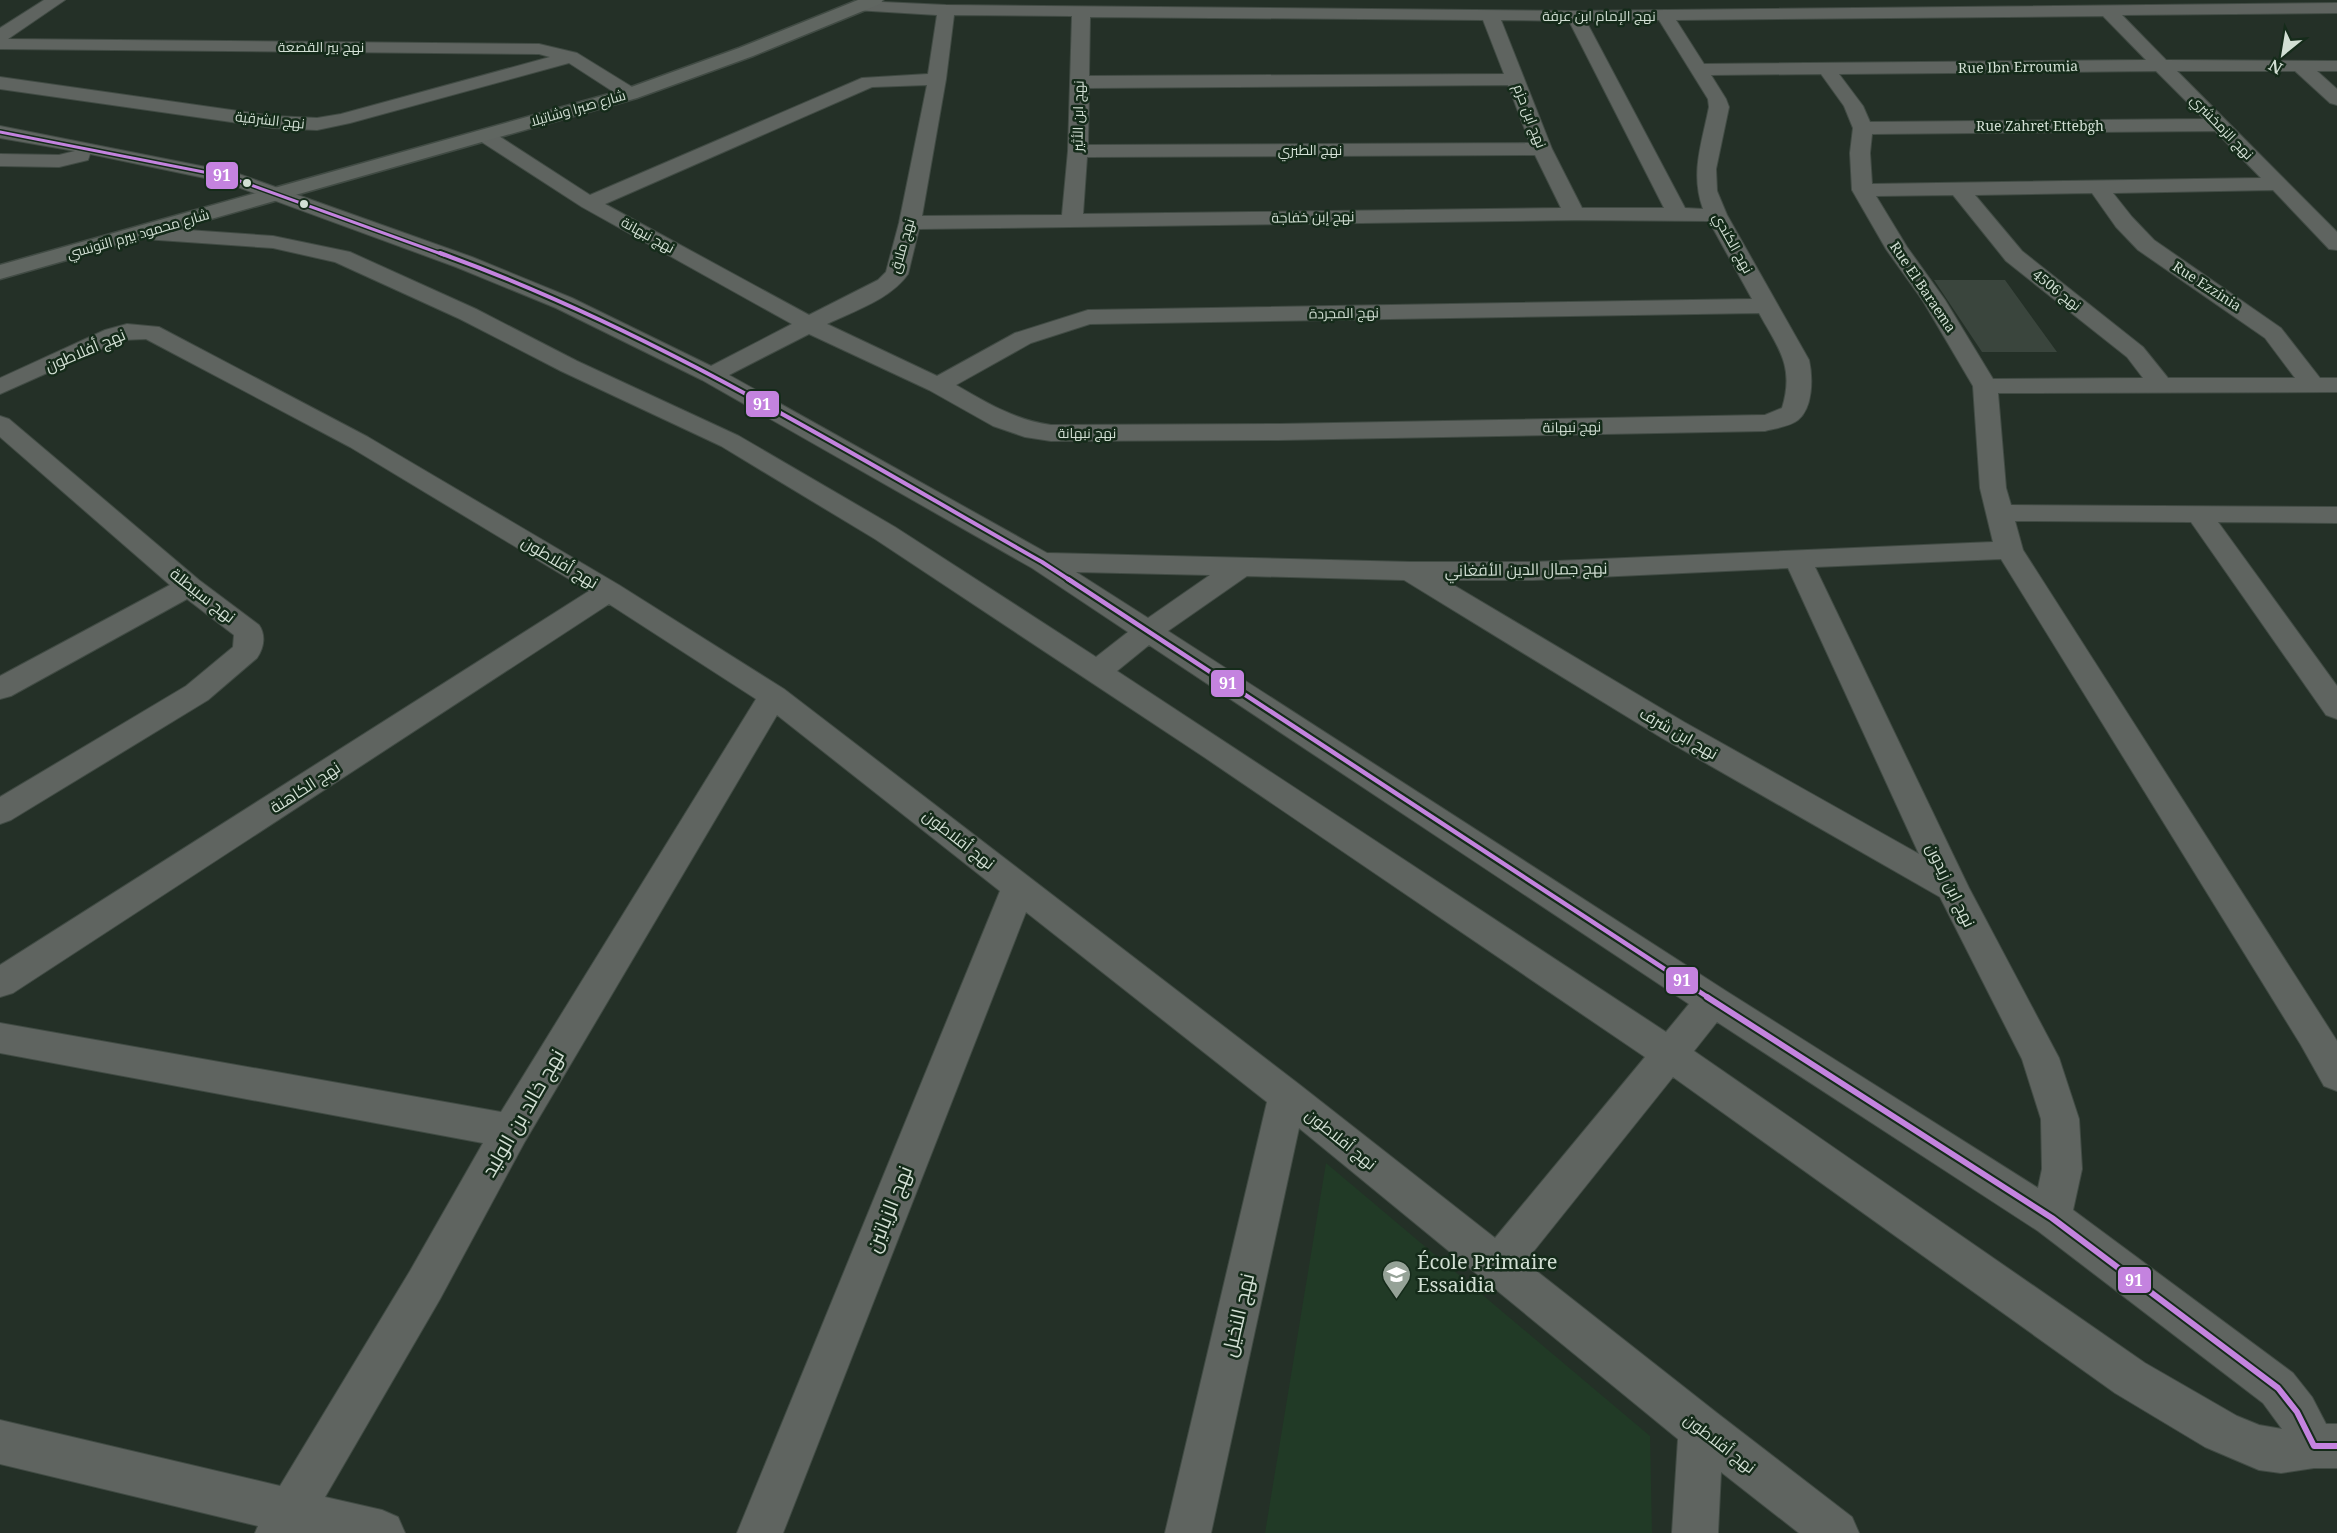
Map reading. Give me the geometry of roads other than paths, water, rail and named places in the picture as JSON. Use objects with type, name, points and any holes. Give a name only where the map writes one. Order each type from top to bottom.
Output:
[{"type":"main road","name":"شارع صبرا وشاتيلا","points":[[275,194],[630,94],[724,61],[867,3]]},
{"type":"main road","name":"شارع محمود بيرم التونسي","points":[[0,272],[275,194]]},
{"type":"street","points":[[0,36],[56,0]]},
{"type":"street","name":"نهج الإمام ابن عرفة","points":[[867,3],[946,10],[1483,10],[1575,16],[2337,8]]},
{"type":"street","name":"نهج ملاق","points":[[711,375],[810,325],[892,280],[897,274],[937,79],[946,10]]},
{"type":"street","name":"نهج ابن حزم","points":[[1483,10],[1516,79],[1542,149],[1575,214]]},
{"type":"street","name":"نهج الزمخشري","points":[[2107,10],[2337,244]]},
{"type":"street","name":"نهج ابن الأثير","points":[[1072,220],[1078,151],[1081,11]]},
{"type":"street","name":"نهج الكندي","points":[[1664,15],[1717,99],[1719,107],[1705,181],[1716,214],[1793,350],[1800,370],[1792,412],[1784,418],[1765,423]]},
{"type":"street","points":[[1575,16],[1678,215]]},
{"type":"street","name":"نهج بير القصعة","points":[[0,44],[539,49],[571,57],[630,94]]},
{"type":"street","name":"نهج الشرقية","points":[[0,83],[273,122],[317,124],[571,57]]},
{"type":"street","name":"Rue Ibn Erroumia","points":[[1698,70],[2163,65],[2337,66]]},
{"type":"street","points":[[2299,65],[2337,99]]},
{"type":"street","points":[[1827,70],[1853,106],[1863,128]]},
{"type":"street","points":[[589,203],[869,82],[937,79]]},
{"type":"street","points":[[1079,82],[1516,79]]},
{"type":"street","name":"Rue Zahret Ettebgh","points":[[1863,128],[2218,125]]},
{"type":"street","name":"Rue El Baraema","points":[[1863,128],[1860,153],[1862,190],[1897,249],[1934,300],[1986,386],[1993,488],[2009,550],[2314,1034],[2337,1075]]},
{"type":"street","points":[[0,132],[229,177],[464,262],[554,299],[711,375],[1042,562],[1713,1001],[2052,1218],[2278,1388],[2325,1446]]},
{"type":"street","name":"نهج نبهانة","points":[[484,135],[589,203],[810,325],[938,386],[1002,421],[1025,429],[1051,434],[1765,423]]},
{"type":"street","name":"نهج الطبري","points":[[1078,151],[1542,149]]},
{"type":"street","points":[[0,160],[59,161],[105,151]]},
{"type":"street","points":[[1862,190],[2278,184]]},
{"type":"street","name":"Rue Ezzinia","points":[[2099,188],[2124,222],[2146,245],[2253,317],[2273,333],[2325,385]]},
{"type":"street","name":"نهج 4506","points":[[1960,190],[2014,256],[2134,352],[2160,384]]},
{"type":"street","name":"نهج إبن خفاجة","points":[[909,223],[1716,214]]},
{"type":"street","points":[[144,233],[273,242],[342,256],[468,314],[569,366],[730,441],[885,533],[1669,1054],[2130,1378],[2202,1421],[2243,1441],[2278,1451],[2325,1446]]},
{"type":"street","name":"نهج المجردة","points":[[938,386],[1023,338],[1088,317],[1767,306]]},
{"type":"street","name":"نهج أفلاطون","points":[[0,387],[113,335],[127,331],[151,332],[359,442],[609,591],[773,696],[1019,885],[1287,1096],[1701,1429],[1836,1533]]},
{"type":"street","points":[[1986,386],[2325,385]]},
{"type":"street","name":"نهج سبيطلة","points":[[0,424],[189,586],[249,632],[247,651],[197,693],[0,812]]},
{"type":"street","points":[[2000,513],[2337,515]]},
{"type":"street","points":[[2199,515],[2337,708]]},
{"type":"street","name":"نهج جمال الدين الأفغاني","points":[[1042,562],[1411,571],[1533,571],[2009,550]]},
{"type":"street","name":"نهج ابن زيدون","points":[[1797,560],[1952,888],[2040,1058],[2061,1119],[2062,1170],[2052,1218]]},
{"type":"street","points":[[1097,672],[1148,631],[1241,567]]},
{"type":"street","name":"نهج ابن شرف","points":[[1411,571],[1673,730],[1952,888]]},
{"type":"street","points":[[0,689],[189,586]]},
{"type":"street","name":"نهج الكاهنة","points":[[0,983],[609,591]]},
{"type":"street","name":"نهج خالد بن الوليد","points":[[284,1523],[425,1285],[510,1131],[773,696]]},
{"type":"street","name":"نهج الزياتين","points":[[760,1533],[1019,885]]},
{"type":"street","points":[[1498,1265],[1713,1001]]},
{"type":"street","points":[[0,1038],[510,1131]]},
{"type":"street","name":"نهج النخيل","points":[[1188,1533],[1287,1096]]},
{"type":"street","points":[[1695,1533],[1701,1429]]},
{"type":"street","points":[[0,1442],[284,1523],[382,1533]]},
{"type":"place","name":"École Primaire Essaidia","points":[[1396,1300]]}]
